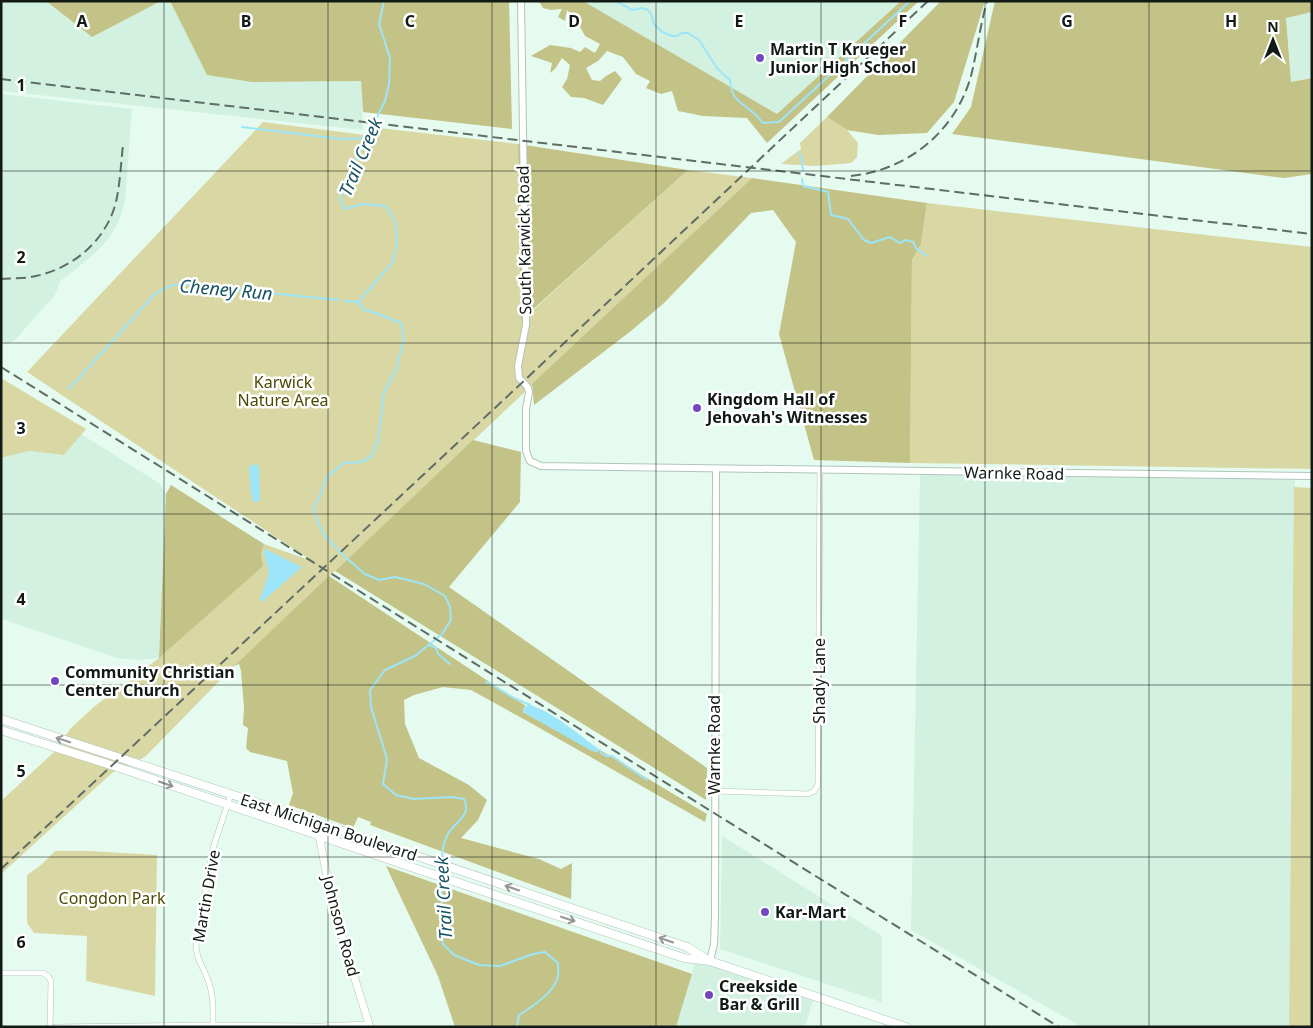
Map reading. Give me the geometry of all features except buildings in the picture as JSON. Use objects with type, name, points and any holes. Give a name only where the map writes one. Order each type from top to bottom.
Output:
[{"type":"main road","name":"East Michigan Boulevard","points":[[1,719],[688,947],[710,961]]},
{"type":"main road","name":"East Michigan Boulevard","points":[[1,730],[228,804],[684,958],[710,961],[906,1027]]},
{"type":"main road","name":"Johnson Road","points":[[322,824],[319,835],[332,899],[369,1025]]},
{"type":"street","name":"South Karwick Road","points":[[521,1],[526,325],[518,366],[520,378],[527,386],[529,392],[526,409],[526,451],[530,461],[541,466]]},
{"type":"street","name":"Warnke Road","points":[[541,466],[1312,476]]},
{"type":"street","name":"Warnke Road","points":[[710,961],[714,944],[715,918],[716,469]]},
{"type":"street","name":"Shady Lane","points":[[714,791],[808,794],[814,791],[818,785],[820,470]]},
{"type":"street","name":"Martin Drive","points":[[213,1026],[213,998],[209,983],[196,953],[196,942],[213,848],[231,794]]},
{"type":"street","points":[[1,973],[43,974],[48,976],[51,981],[50,1027]]},
{"type":"street","points":[[55,1027],[369,1025]]},
{"type":"shaded area","points":[[1,1],[46,1],[92,37],[161,1],[170,1],[207,75],[252,82],[361,81],[363,130],[1,91]]},
{"type":"shaded area","points":[[46,1],[161,1],[92,37]]},
{"type":"shaded area","points":[[170,1],[509,1],[512,129],[363,112],[361,81],[252,82],[207,75]]},
{"type":"shaded area","points":[[539,1],[583,1],[777,114],[901,1],[919,1],[767,143],[747,118],[703,116],[678,111],[672,91],[661,94],[646,88],[650,81],[636,74],[623,57],[607,51],[598,61],[586,68],[592,80],[600,81],[615,71],[622,79],[603,105],[584,98],[571,97],[562,87],[567,79],[570,65],[562,58],[550,73],[552,63],[531,56],[550,45],[571,48],[580,52],[585,47],[595,53],[600,44],[585,36],[578,23],[567,10],[565,21],[558,17],[562,9],[551,10],[543,8]]},
{"type":"shaded area","name":"Martin T Krueger Junior High School","points":[[583,1],[901,1],[777,114]]},
{"type":"shaded area","points":[[941,1],[985,1],[954,102],[927,133],[878,135],[847,130],[827,117]]},
{"type":"shaded area","points":[[995,1],[1312,1],[1312,12],[1286,18],[1291,82],[1312,78],[1312,174],[1284,178],[952,134],[971,107]]},
{"type":"shaded area","points":[[1312,12],[1312,78],[1291,82],[1286,17]]},
{"type":"shaded area","points":[[1,94],[132,109],[125,199],[116,226],[107,241],[96,252],[60,281],[55,295],[14,341],[8,344],[1,344]]},
{"type":"shaded area","points":[[518,144],[688,170],[521,320]]},
{"type":"shaded area","points":[[752,178],[927,203],[921,244],[912,260],[910,463],[814,460],[779,334],[796,242],[773,210],[751,213],[664,303],[631,331],[534,405],[532,384]]},
{"type":"shaded area","points":[[81,434],[159,483],[166,494],[159,658],[137,660],[117,658],[2,619],[1,621],[1,458],[29,451],[64,455]]},
{"type":"shaded area","points":[[473,440],[521,452],[520,502],[449,587],[707,768],[706,800],[335,571]]},
{"type":"shaded area","points":[[920,475],[1295,479],[1289,1027],[1082,1027],[911,930]]},
{"type":"shaded area","points":[[171,485],[264,544],[261,554],[263,566],[159,658],[166,494]]},
{"type":"shaded area","points":[[329,576],[526,706],[523,712],[596,752],[600,750],[707,814],[705,822],[471,690],[443,687],[414,695],[404,700],[405,724],[419,758],[469,785],[487,800],[478,820],[461,838],[539,859],[561,869],[572,863],[571,899],[370,825],[371,822],[358,817],[353,828],[289,805],[293,793],[287,761],[250,752],[246,748],[248,728],[243,725],[244,707],[241,671],[239,664],[234,666]]},
{"type":"shaded area","points":[[722,836],[882,936],[882,1002],[720,949]]},
{"type":"shaded area","points":[[386,866],[692,974],[676,1027],[455,1027],[438,976]]},
{"type":"shaded area","points":[[695,963],[709,963],[814,998],[805,1027],[676,1027]]},
{"type":"green space","points":[[827,117],[847,130],[858,143],[857,157],[851,163],[815,166],[781,164],[801,149],[800,143]]},
{"type":"green space","name":"Karwick Nature Area","points":[[263,122],[365,135],[379,128],[518,144],[522,320],[688,170],[752,178],[234,666],[145,757],[112,773],[1,874],[1,801],[53,753],[71,728],[95,706],[159,658],[262,566],[261,554],[264,544],[312,561],[27,372]]},
{"type":"green space","points":[[927,203],[1312,247],[1312,469],[910,463],[912,260],[921,244]]},
{"type":"green space","points":[[1,378],[86,429],[64,455],[29,451],[1,458]]},
{"type":"green space","points":[[1294,487],[1312,488],[1312,1027],[1289,1027]]},
{"type":"green space","name":"Congdon Park","points":[[55,851],[157,855],[155,996],[86,981],[87,936],[34,933],[27,923],[27,875],[41,865]]},
{"type":"water","points":[[257,464],[259,467],[260,500],[256,502],[253,501],[249,468]]},
{"type":"water","points":[[265,549],[302,567],[262,602],[260,599],[269,573],[264,553]]},
{"type":"water","points":[[530,705],[549,713],[600,750],[596,752],[590,750],[523,712],[524,707]]},
{"type":"waterway","name":"Trail Creek","points":[[384,1],[379,24],[390,58],[389,84],[385,101],[353,166],[340,199],[345,209],[363,204],[385,206],[392,215],[396,225],[397,243],[392,263],[358,302],[365,310],[401,323],[404,338],[396,370],[384,392],[378,441],[371,457],[361,462],[344,463],[327,477],[313,508],[325,536],[365,574],[379,580],[395,577],[424,584],[445,596],[450,607],[451,620],[442,634],[415,656],[385,670],[370,690],[371,707],[387,759],[383,784],[396,795],[414,799],[452,797],[464,799],[466,804],[465,813],[447,835],[443,846],[442,862]]},
{"type":"waterway","points":[[616,1],[632,10],[642,8],[648,10],[654,24],[662,32],[672,36],[688,33],[699,40],[717,68],[730,80],[735,97],[763,123],[779,122],[910,1]]},
{"type":"waterway","points":[[242,127],[341,139],[367,138]]},
{"type":"waterway","points":[[799,154],[803,170]]},
{"type":"waterway","points":[[802,179],[803,186],[828,192],[831,215],[848,219],[864,240],[871,243],[890,237],[900,243],[906,240],[913,242],[916,248],[927,256]]},
{"type":"waterway","name":"Cheney Run","points":[[69,389],[154,295],[169,286],[179,284],[338,300]]},
{"type":"waterway","name":"Cheney Run","points":[[344,301],[357,302]]},
{"type":"waterway","points":[[429,645],[436,648],[438,654],[450,664]]},
{"type":"waterway","points":[[486,682],[530,705]]},
{"type":"waterway","points":[[600,750],[601,753],[612,756],[647,780]]},
{"type":"waterway","name":"Trail Creek","points":[[442,879],[441,931],[443,944],[454,955],[479,965],[500,966],[533,954],[545,952],[558,963],[557,981],[549,993],[519,1015],[517,1027]]},
{"type":"railway","points":[[1,869],[928,1]]},
{"type":"railway","points":[[851,176],[892,166],[926,145],[941,131],[954,114],[964,96],[971,76],[987,1]]},
{"type":"railway","points":[[1,79],[1312,234]]},
{"type":"railway","points":[[1,279],[27,278],[50,272],[63,267],[86,251],[104,229],[116,202],[123,145]]},
{"type":"railway","points":[[1,367],[1059,1027]]},
{"type":"place","name":"Martin T Krueger Junior High School","points":[[760,58]]},
{"type":"place","name":"Kingdom Hall of Jehovah's Witnesses","points":[[697,408]]},
{"type":"place","name":"Community Christian Center Church","points":[[55,681]]},
{"type":"place","name":"Kar-Mart","points":[[765,912]]},
{"type":"place","name":"Creekside Bar & Grill","points":[[709,995]]}]
